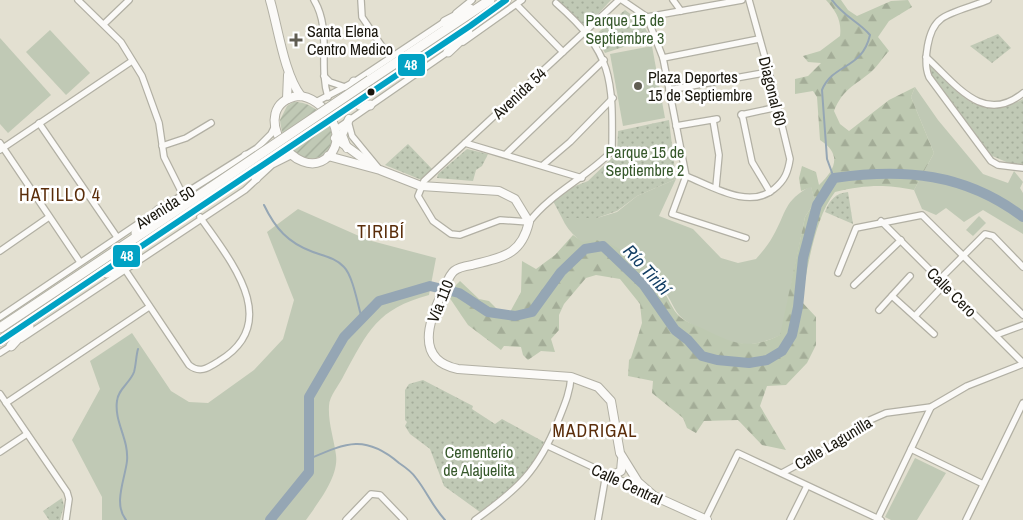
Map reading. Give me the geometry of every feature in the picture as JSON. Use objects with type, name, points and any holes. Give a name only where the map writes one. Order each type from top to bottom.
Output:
[{"type":"highway","points":[[445,22],[485,0]]},
{"type":"highway","points":[[0,341],[100,275],[370,80],[490,0]]},
{"type":"highway","points":[[0,328],[121,248],[375,89],[506,0]]},
{"type":"highway","points":[[448,52],[498,6]]},
{"type":"highway","points":[[354,82],[350,91],[352,100],[360,105],[370,104]]},
{"type":"highway","points":[[246,156],[256,166],[256,178]]},
{"type":"highway","points":[[121,248],[159,210]]},
{"type":"highway","points":[[100,275],[124,268]]},
{"type":"highway","points":[[11,346],[36,318]]},
{"type":"main road","points":[[270,0],[287,66],[294,85],[301,96]]},
{"type":"main road","points":[[287,66],[287,99]]},
{"type":"main road","points":[[301,96],[316,102],[329,115],[335,134],[333,149],[328,156],[314,162],[304,161],[292,155],[281,145],[274,126],[276,112],[287,99],[301,96]]},
{"type":"main road","points":[[348,119],[342,135],[344,142],[352,152]]},
{"type":"main road","points":[[335,134],[352,152],[380,170]]},
{"type":"main road","points":[[328,156],[380,170],[421,186],[499,190],[515,199],[529,222]]},
{"type":"main road","name":"Vía 110","points":[[529,222],[526,236],[518,247],[506,256],[460,268],[451,276],[436,305],[428,337],[431,352],[440,364],[458,370],[571,377],[594,384],[608,396],[614,411],[622,460],[638,482],[654,496]]},
{"type":"main road","points":[[609,475],[621,471],[622,460]]},
{"type":"main road","name":"Calle Central","points":[[654,496],[706,520]]},
{"type":"street","points":[[78,0],[121,42],[142,76],[159,123],[164,157],[182,195]]},
{"type":"street","points":[[104,24],[129,0]]},
{"type":"street","points":[[314,0],[324,28],[323,74],[328,97]]},
{"type":"street","points":[[316,102],[354,82],[445,22],[472,0]]},
{"type":"street","points":[[335,134],[348,119],[522,0]]},
{"type":"street","points":[[621,0],[648,16],[742,0]]},
{"type":"street","name":"Avenida 54","points":[[421,186],[465,142],[621,0]]},
{"type":"street","points":[[674,0],[681,11]]},
{"type":"street","name":"Diagonal 60","points":[[749,0],[790,159],[789,171],[782,182],[770,192]]},
{"type":"street","points":[[988,0],[941,18],[933,28],[926,57],[926,68],[930,77],[991,161],[998,165],[1023,168]]},
{"type":"street","points":[[360,2],[364,20],[390,58]]},
{"type":"street","points":[[421,186],[418,196],[433,221],[451,234],[466,234],[500,220],[529,222],[556,194],[582,178],[612,151],[613,98],[604,60],[596,44],[556,3]]},
{"type":"street","points":[[517,5],[564,52]]},
{"type":"street","points":[[648,16],[663,58],[686,176],[672,214],[746,238]]},
{"type":"street","points":[[663,58],[760,39]]},
{"type":"street","points":[[926,57],[972,99],[983,105],[998,106],[1014,100],[1023,93]]},
{"type":"street","points":[[506,154],[604,60]]},
{"type":"street","points":[[80,262],[1,147],[132,61]]},
{"type":"street","points":[[669,90],[769,72]]},
{"type":"street","points":[[323,74],[330,82],[345,87]]},
{"type":"street","points":[[543,165],[570,142],[613,98]]},
{"type":"street","points":[[686,176],[744,197],[754,197],[770,192],[752,162],[741,114],[778,107]]},
{"type":"street","points":[[348,119],[352,136],[380,170]]},
{"type":"street","points":[[676,126],[715,119],[719,155],[716,187]]},
{"type":"street","points":[[39,123],[117,237]]},
{"type":"street","points":[[162,146],[186,138],[210,123]]},
{"type":"street","name":"Avenida 50","points":[[0,316],[117,237],[246,156],[265,141],[274,126]]},
{"type":"street","points":[[465,142],[582,178]]},
{"type":"street","points":[[0,353],[200,217],[244,190],[272,165],[292,155]]},
{"type":"street","points":[[838,273],[856,228],[918,214],[924,216],[1023,315]]},
{"type":"street","points":[[0,251],[49,217]]},
{"type":"street","points":[[124,268],[184,360],[198,370],[205,370],[225,357],[236,347],[247,327],[250,315],[248,294],[226,255],[200,217]]},
{"type":"street","name":"Calle Cero","points":[[882,221],[944,286],[1023,363]]},
{"type":"street","points":[[939,280],[981,236],[989,234],[1023,267]]},
{"type":"street","points":[[854,285],[901,240]]},
{"type":"street","points":[[879,310],[910,276]]},
{"type":"street","points":[[915,316],[944,286]]},
{"type":"street","points":[[892,296],[934,334]]},
{"type":"street","points":[[6,402],[149,307]]},
{"type":"street","points":[[996,335],[1023,325]]},
{"type":"street","name":"Calle Lagunilla","points":[[782,474],[836,443],[870,420],[886,413],[931,407],[967,386],[1023,363]]},
{"type":"street","points":[[475,520],[510,495],[524,481],[548,446],[570,392],[571,377]]},
{"type":"street","points":[[0,394],[67,492],[69,499],[66,520]]},
{"type":"street","points":[[966,520],[1023,403]]},
{"type":"street","points":[[706,520],[738,453],[879,519],[931,407]]},
{"type":"street","points":[[0,452],[27,434]]},
{"type":"street","name":"Calle Central","points":[[548,446],[654,496]]},
{"type":"street","points":[[911,449],[983,484]]},
{"type":"street","points":[[598,520],[609,475]]},
{"type":"street","points":[[790,520],[807,486]]},
{"type":"street","points":[[346,520],[371,494],[380,495],[404,520]]},
{"type":"green space","points":[[559,0],[611,0],[584,29],[558,1]]},
{"type":"green space","points":[[826,0],[841,0],[848,10],[857,16],[891,1],[908,0],[912,7],[889,21],[878,37],[889,51],[874,70],[845,93],[834,111],[840,124],[849,131],[889,100],[915,87],[911,97],[934,153],[914,190],[884,186],[856,188],[835,192],[828,203],[813,244],[801,301],[816,317],[816,345],[807,363],[786,385],[767,386],[760,406],[786,450],[762,445],[738,420],[704,421],[696,433],[687,428],[683,418],[652,393],[653,381],[628,376],[629,360],[642,323],[640,304],[620,279],[596,275],[586,278],[564,304],[559,315],[559,330],[551,339],[555,352],[541,351],[528,360],[523,355],[521,347],[504,346],[501,350],[468,325],[447,294],[460,281],[479,299],[489,301],[498,310],[510,312],[521,292],[522,261],[536,269],[555,255],[573,235],[583,242],[594,240],[605,242],[616,247],[637,262],[663,291],[677,314],[688,322],[724,338],[742,343],[760,342],[780,335],[805,217],[815,202],[811,187],[801,191],[799,178],[802,166],[816,172],[819,185],[833,167],[834,162],[832,151],[820,140],[817,97],[813,91],[795,94],[795,79],[808,76],[821,63],[808,62],[803,56],[820,51],[840,36],[838,16]]},
{"type":"green space","name":"Parque 15 de Septiembre 3","points":[[625,10],[642,23],[651,38],[605,53],[595,35]]},
{"type":"green space","points":[[50,30],[90,73],[66,95],[26,52]]},
{"type":"green space","points":[[998,34],[1011,48],[992,63],[970,46]]},
{"type":"green space","points":[[0,38],[51,95],[8,133],[0,124]]},
{"type":"green space","name":"Plaza Deportes 15 de Septiembre","points":[[652,46],[665,118],[623,126],[610,54]]},
{"type":"green space","points":[[928,64],[960,94],[982,107],[1007,106],[1023,99],[1023,164],[1011,164],[990,155],[931,74]]},
{"type":"green space","points":[[915,87],[938,120],[983,174],[1008,183],[1014,171],[1023,182],[1020,188],[1023,193],[1023,234],[983,210],[964,222],[946,208],[936,215],[922,209],[914,190],[934,153],[911,97]]},
{"type":"green space","points":[[293,102],[303,103],[312,107],[326,121],[332,139],[329,148],[323,156],[306,158],[299,155],[284,137],[280,120],[287,106]]},
{"type":"green space","name":"Parque 15 de Septiembre 2","points":[[669,120],[676,179],[637,196],[617,211],[597,218],[562,218],[553,201],[570,188],[588,181],[617,153],[618,131]]},
{"type":"green space","points":[[408,144],[434,171],[424,181],[385,165]]},
{"type":"green space","points":[[467,149],[488,154],[482,166],[476,170],[473,181],[437,178],[438,174]]},
{"type":"green space","points":[[676,179],[659,216],[693,229],[721,258],[738,263],[756,259],[778,228],[790,202],[811,186],[815,202],[805,217],[781,335],[757,343],[745,344],[728,341],[696,327],[679,315],[666,293],[660,287],[591,249],[579,240],[562,218],[597,218],[617,212],[637,196]]},
{"type":"green space","points":[[848,192],[853,224],[825,212],[834,198]]},
{"type":"green space","points":[[298,209],[368,240],[436,258],[429,295],[397,307],[376,324],[360,346],[329,402],[330,425],[336,463],[331,481],[322,498],[306,520],[102,520],[102,497],[72,440],[100,389],[90,361],[132,333],[171,391],[189,402],[208,403],[254,370],[283,339],[294,300],[267,232]]},
{"type":"green space","points":[[979,216],[986,223],[973,236],[966,230]]},
{"type":"green space","name":"Cementerio de Alajuelita","points":[[423,380],[473,406],[472,409],[495,424],[502,419],[544,442],[529,472],[513,487],[480,512],[444,486],[430,449],[410,434],[405,426],[407,422],[405,420],[405,390],[409,384]]},
{"type":"green space","points":[[915,458],[946,473],[917,520],[891,520],[885,517]]},
{"type":"green space","points":[[62,498],[64,506],[60,520],[49,520],[43,511]]},
{"type":"waterway","points":[[832,0],[841,11],[870,35],[861,55],[833,75],[822,90],[827,159],[834,178]]},
{"type":"waterway","name":"Río Tiribí","points":[[270,520],[309,472],[309,397],[344,337],[379,301],[430,286],[459,293],[488,312],[515,316],[532,312],[561,272],[585,249],[603,246],[643,284],[675,330],[688,340],[702,356],[717,360],[749,363],[767,360],[782,351],[792,335],[798,307],[803,258],[817,205],[834,178],[885,174],[933,177],[979,191],[1001,202],[1023,217]]},
{"type":"waterway","points":[[264,205],[278,228],[289,239],[304,248],[334,259],[344,267],[353,284],[362,319]]},
{"type":"waterway","points":[[126,520],[122,514],[120,499],[127,453],[118,416],[117,401],[134,372],[138,349]]},
{"type":"waterway","points":[[309,459],[334,449],[355,444],[376,448],[387,454],[412,474],[445,520]]},
{"type":"transit line","name":"48","points":[[0,341],[506,0]]},
{"type":"place","name":"Santa Elena Centro Medico","points":[[296,40]]},
{"type":"place","name":"Plaza Deportes 15 de Septiembre","points":[[638,86]]},
{"type":"district","name":"HATILLO 4","points":[[60,195]]},
{"type":"district","name":"TIRIBÍ","points":[[381,232]]},
{"type":"district","name":"MADRIGAL","points":[[595,431]]}]
